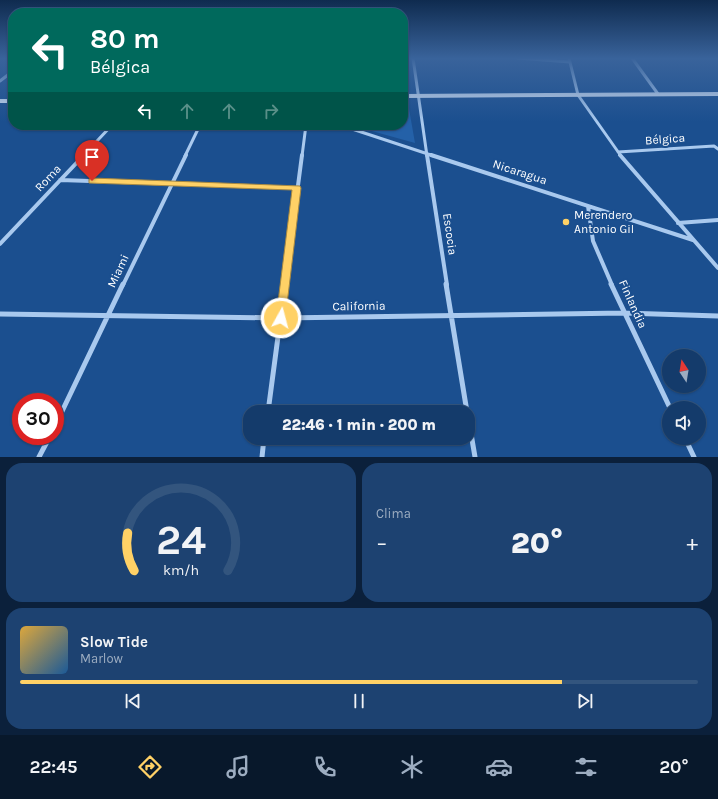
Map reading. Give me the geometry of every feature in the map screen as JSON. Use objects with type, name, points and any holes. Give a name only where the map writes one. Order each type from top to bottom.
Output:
[{"type":"street","name":"Escocia","points":[[416,79],[466,405]]},
{"type":"street","points":[[574,79],[578,94],[618,152],[718,268]]},
{"type":"street","points":[[647,79],[658,94]]},
{"type":"street","points":[[408,96],[718,94]]},
{"type":"street","name":"Roma","points":[[0,244],[107,130]]},
{"type":"street","name":"Miami","points":[[64,408],[198,130]]},
{"type":"street","points":[[269,405],[305,130]]},
{"type":"street","name":"Nicaragua","points":[[355,130],[693,240]]},
{"type":"street","name":"Bélgica","points":[[618,152],[714,146],[718,149]]},
{"type":"street","points":[[60,180],[297,188]]},
{"type":"street","name":"Finlandia","points":[[588,206],[593,241],[624,313],[667,401]]},
{"type":"street","points":[[678,223],[718,220]]},
{"type":"street","name":"California","points":[[0,314],[281,318],[624,313],[718,316]]},
{"type":"street","points":[[39,457],[45,445]]},
{"type":"street","points":[[262,457],[263,445]]},
{"type":"street","points":[[473,445],[475,457]]},
{"type":"street","points":[[688,445],[694,457]]},
{"type":"shaded area","points":[[408,103],[415,143],[368,130],[408,130]]},
{"type":"place","name":"Merendero Antonio Gil","points":[[566,222]]},
{"type":"route","points":[[92,181],[297,188],[281,318]]}]
